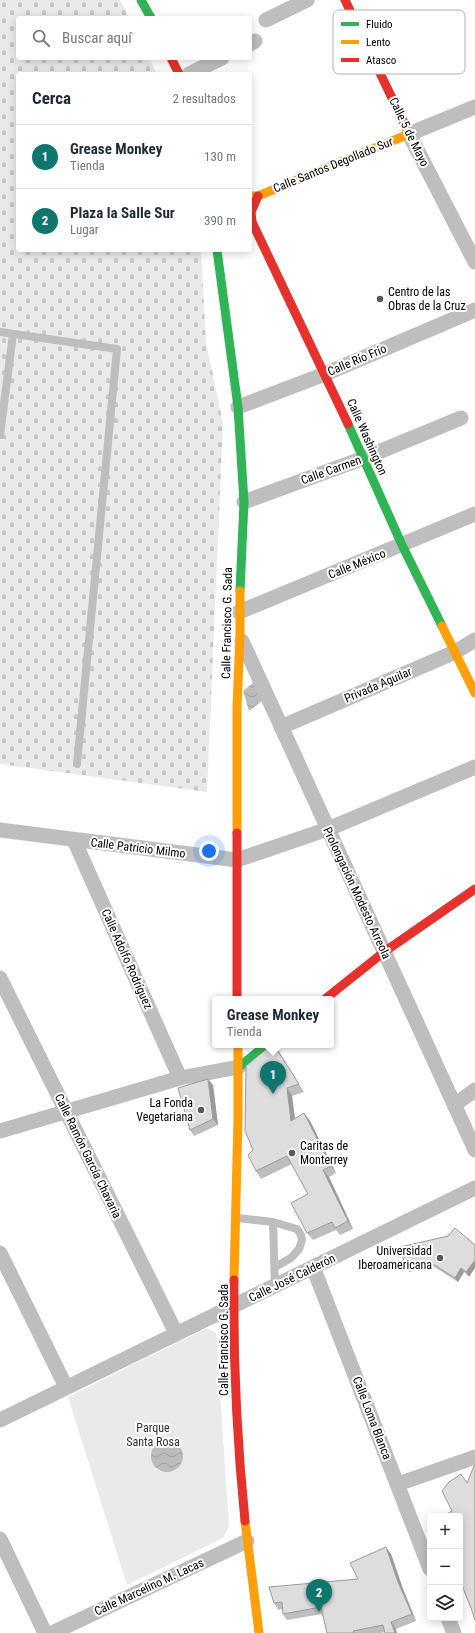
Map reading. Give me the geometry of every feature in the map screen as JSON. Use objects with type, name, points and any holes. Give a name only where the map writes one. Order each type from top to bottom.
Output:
[{"type":"street","points":[[141,0],[149,16]]},
{"type":"street","points":[[266,20],[307,0]]},
{"type":"street","name":"Calle 5 de Mayo","points":[[345,0],[350,10]]},
{"type":"street","points":[[172,60],[178,72]]},
{"type":"street","points":[[193,72],[218,60]]},
{"type":"street","name":"Calle 5 de Mayo","points":[[380,74],[409,134],[475,262]]},
{"type":"street","name":"Calle Santos Degollado Sur","points":[[254,196],[475,107]]},
{"type":"street","name":"Calle Washington","points":[[252,212],[254,196]]},
{"type":"street","name":"Calle Washington","points":[[252,223],[325,374],[402,545],[475,693]]},
{"type":"street","name":"Calle Francisco G. Sada","points":[[217,252],[238,407],[244,502],[239,612],[240,636],[237,707],[237,996]]},
{"type":"street","name":"Calle Río Frío","points":[[238,407],[325,374],[475,310]]},
{"type":"street","name":"Calle Carmen","points":[[244,502],[364,458],[461,418]]},
{"type":"street","name":"Calle México","points":[[239,612],[475,514]]},
{"type":"street","name":"Prolongación Modesto Arreola","points":[[240,636],[475,1150]]},
{"type":"street","name":"Privada Aguilar","points":[[281,727],[455,652],[475,640]]},
{"type":"street","name":"Calle Patricio Milmo","points":[[0,830],[237,860],[328,829],[475,767]]},
{"type":"street","name":"Calle Adolfo Rodríguez","points":[[74,840],[180,1078]]},
{"type":"street","points":[[329,996],[384,952],[475,889]]},
{"type":"street","name":"Calle Ramón García Chavaria","points":[[0,978],[176,1333]]},
{"type":"street","name":"Calle Francisco G. Sada","points":[[238,1048],[234,1340],[237,1417],[247,1541],[259,1633]]},
{"type":"street","points":[[0,1131],[180,1078],[239,1068],[262,1048]]},
{"type":"street","points":[[454,1105],[475,1090]]},
{"type":"street","name":"Calle José Calderón","points":[[0,1420],[475,1188]]},
{"type":"street","points":[[0,1253],[66,1387]]},
{"type":"street","name":"Calle Loma Blanca","points":[[313,1268],[427,1561]]},
{"type":"street","points":[[398,1484],[475,1457]]},
{"type":"street","points":[[0,1539],[45,1633]]},
{"type":"street","name":"Calle Marcelino M. Lacas","points":[[52,1633],[247,1541]]},
{"type":"street","points":[[449,1621],[454,1633]]},
{"type":"lane","points":[[0,332],[117,349],[76,764]]},
{"type":"lane","points":[[0,435],[13,334]]},
{"type":"lane","points":[[236,1218],[273,1222],[297,1229],[302,1240],[299,1249],[291,1258],[274,1267]]},
{"type":"lane","points":[[273,1222],[275,1286]]},
{"type":"green space","points":[[0,0],[120,0],[128,16],[16,16],[16,60],[150,60],[156,72],[16,72],[16,252],[201,252],[206,342],[223,423],[207,792],[0,764]]},
{"type":"green space","name":"Parque Santa Rosa","points":[[207,1328],[216,1333],[229,1526],[223,1538],[127,1585],[68,1397]]},
{"type":"water","points":[[254,682],[263,700],[249,711],[243,691]]},
{"type":"water","points":[[164,1440],[170,1440],[180,1447],[183,1456],[182,1462],[176,1469],[170,1472],[164,1472],[154,1465],[151,1459],[151,1453],[158,1443]]},
{"type":"building","points":[[268,1048],[276,1048],[299,1084],[287,1088],[291,1121],[304,1113],[331,1166],[323,1170],[348,1221],[335,1228],[332,1222],[307,1233],[291,1203],[308,1194],[287,1156],[256,1171],[248,1155],[253,1150],[245,1131],[246,1066]]},
{"type":"building","name":"La Fonda Vegetariana","points":[[208,1079],[213,1119],[190,1130],[178,1088]]},
{"type":"building","name":"Universidad Iberoamericana","points":[[455,1228],[475,1245],[475,1260],[466,1272],[461,1268],[455,1278],[430,1262],[406,1268],[400,1247],[448,1236]]},
{"type":"building","points":[[475,1465],[475,1620],[463,1588],[463,1513],[448,1513],[452,1511],[442,1491],[449,1482],[461,1474],[467,1483]]},
{"type":"building","points":[[386,1547],[398,1582],[412,1614],[391,1622],[395,1633],[385,1633],[383,1625],[353,1631],[354,1633],[327,1633],[321,1607],[283,1614],[282,1602],[274,1603],[269,1587],[358,1579],[350,1563]]},
{"type":"traffic: fast","points":[[141,0],[150,16]]},
{"type":"traffic: fast","points":[[217,252],[238,407],[244,502],[240,591]]},
{"type":"traffic: fast","points":[[348,424],[402,545],[442,626]]},
{"type":"traffic: fast","points":[[239,1067],[262,1048]]},
{"type":"traffic: slow","points":[[252,196],[258,196],[409,134],[403,121]]},
{"type":"traffic: slow","points":[[237,833],[237,707],[240,591]]},
{"type":"traffic: slow","points":[[442,626],[475,693]]},
{"type":"traffic: slow","points":[[234,1280],[238,1119],[238,1048]]},
{"type":"traffic: slow","points":[[245,1521],[259,1633]]},
{"type":"traffic: jam","points":[[345,0],[350,10]]},
{"type":"traffic: jam","points":[[172,60],[178,72]]},
{"type":"traffic: jam","points":[[380,74],[403,121]]},
{"type":"traffic: jam","points":[[252,210],[258,196]]},
{"type":"traffic: jam","points":[[252,222],[348,424]]},
{"type":"traffic: jam","points":[[237,833],[237,996]]},
{"type":"traffic: jam","points":[[329,996],[384,952],[475,889]]},
{"type":"traffic: jam","points":[[234,1280],[236,1401],[245,1521]]},
{"type":"place","name":"Centro de las Obras de la Cruz","points":[[380,299]]},
{"type":"place","name":"Grease Monkey","points":[[273,1094]]},
{"type":"place","name":"La Fonda Vegetariana","points":[[201,1110]]},
{"type":"place","name":"Caritas de Monterrey","points":[[292,1153]]},
{"type":"place","name":"Universidad Iberoamericana","points":[[440,1258]]},
{"type":"place","name":"Plaza la Salle Sur","points":[[319,1612]]}]
